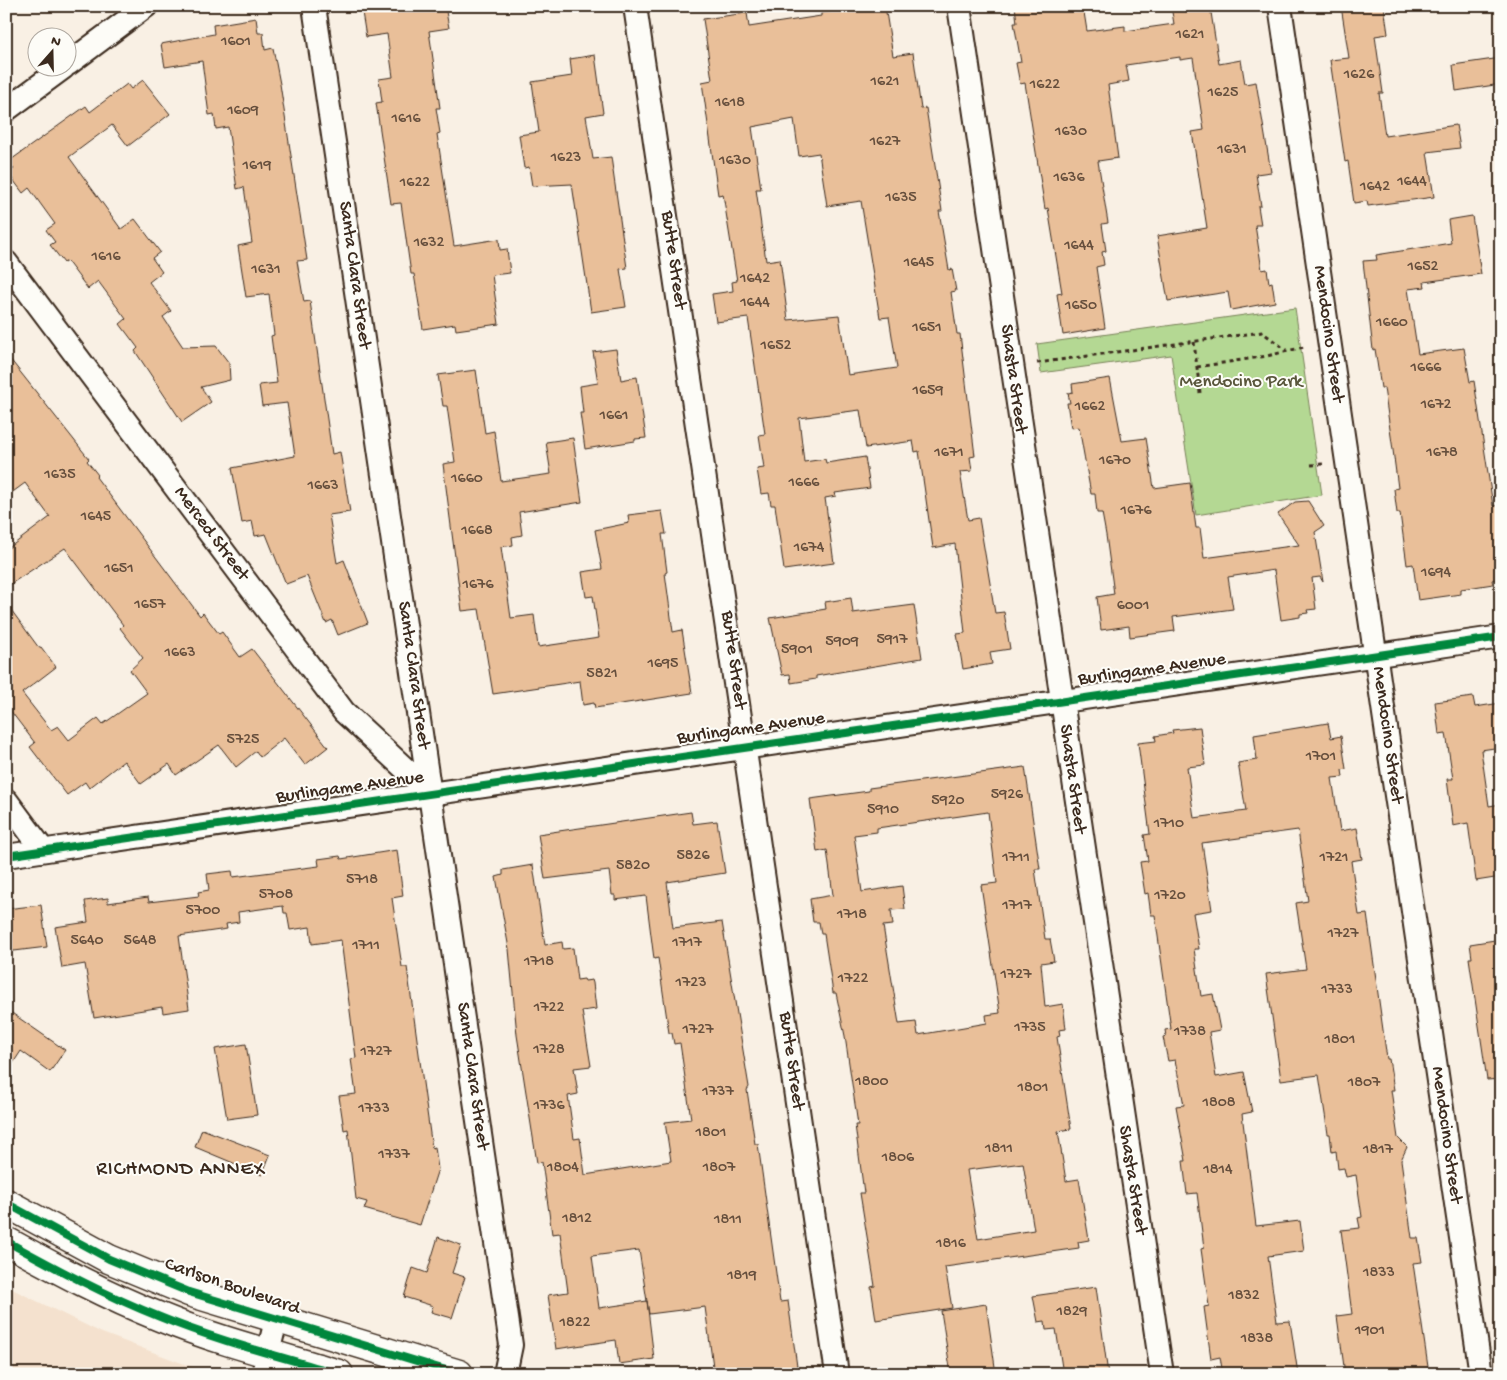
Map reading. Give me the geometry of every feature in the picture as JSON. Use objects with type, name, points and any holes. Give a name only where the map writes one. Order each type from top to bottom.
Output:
[{"type":"main road","name":"Carlson Boulevard","points":[[6,1203],[109,1259],[190,1292],[276,1320],[459,1374]]},
{"type":"main road","points":[[6,1241],[87,1285],[265,1363],[339,1374]]},
{"type":"street","points":[[78,57],[146,6]]},
{"type":"street","name":"Santa Clara Street","points":[[314,6],[511,1345],[505,1374]]},
{"type":"street","name":"Butte Street","points":[[635,6],[746,746],[837,1374]]},
{"type":"street","name":"Shasta Street","points":[[959,6],[1011,367],[1162,1374]]},
{"type":"street","name":"Mendocino Street","points":[[1280,6],[1481,1374]]},
{"type":"street","points":[[6,110],[49,78]]},
{"type":"street","name":"Merced Street","points":[[6,262],[344,712],[431,793]]},
{"type":"street","name":"Burlingame Avenue","points":[[6,856],[1501,636]]},
{"type":"street","points":[[6,800],[43,850]]},
{"type":"street","points":[[265,1363],[276,1320]]},
{"type":"path","points":[[1011,367],[1262,332],[1286,350]]},
{"type":"path","points":[[1194,342],[1200,393]]},
{"type":"path","points":[[1197,367],[1267,356],[1301,348]]},
{"type":"path","points":[[1311,465],[1318,464]]},
{"type":"shaded area","points":[[6,1286],[102,1333],[211,1374],[6,1374]]},
{"type":"green space","name":"Mendocino Park","points":[[1295,308],[1322,495],[1196,515],[1171,355],[1041,373],[1037,344]]},
{"type":"building","points":[[361,6],[445,6],[449,28],[429,31],[440,108],[436,108],[440,133],[437,134],[454,246],[499,239],[500,250],[507,249],[510,273],[492,275],[499,324],[456,330],[455,324],[423,329],[414,274],[411,274],[401,203],[391,204],[376,103],[382,102],[379,79],[393,77],[387,34],[366,37]]},
{"type":"building","points":[[851,6],[885,6],[893,56],[913,53],[921,109],[926,108],[942,211],[939,211],[949,270],[952,269],[956,291],[951,292],[957,334],[960,334],[975,456],[970,457],[972,471],[960,472],[968,520],[979,518],[995,613],[1004,612],[1010,649],[990,652],[992,664],[963,669],[957,634],[965,633],[955,544],[933,548],[919,451],[915,452],[913,441],[866,448],[860,410],[799,418],[804,462],[825,459],[826,463],[865,457],[870,488],[835,493],[836,496],[825,498],[834,563],[784,570],[775,505],[771,505],[769,493],[761,494],[757,469],[764,468],[759,435],[765,434],[748,318],[716,322],[712,294],[733,291],[732,282],[737,281],[723,194],[718,195],[702,82],[712,80],[703,19],[747,13],[749,27],[821,16],[821,13],[851,9]],"holes":[[[794,119],[799,156],[819,153],[827,206],[861,201],[880,318],[889,317],[897,368],[848,375],[839,315],[788,320],[780,259],[766,261],[756,189],[761,189],[752,127]]]},
{"type":"building","points":[[1015,6],[1083,6],[1087,31],[1125,26],[1125,31],[1174,24],[1171,6],[1210,6],[1219,64],[1241,60],[1245,84],[1256,82],[1271,172],[1256,174],[1261,206],[1258,206],[1261,225],[1255,225],[1262,270],[1267,269],[1269,283],[1272,282],[1275,302],[1231,310],[1228,292],[1168,301],[1157,236],[1207,228],[1192,132],[1204,130],[1193,58],[1180,60],[1180,57],[1126,65],[1129,81],[1108,85],[1118,158],[1098,161],[1108,223],[1102,224],[1106,251],[1102,252],[1104,265],[1096,267],[1105,328],[1063,335],[1057,294],[1062,293],[1048,208],[1045,209],[1025,83],[1020,84],[1016,63],[1021,62],[1014,23],[1017,23]]},
{"type":"building","points":[[1341,6],[1384,6],[1388,34],[1375,36],[1383,93],[1379,93],[1385,136],[1456,125],[1460,148],[1427,152],[1434,197],[1368,206],[1367,201],[1354,203],[1348,161],[1345,162],[1330,60],[1349,58]]},
{"type":"building","points":[[256,18],[258,33],[263,33],[265,50],[273,48],[280,84],[307,260],[297,261],[304,302],[310,301],[332,454],[340,452],[350,512],[329,515],[337,563],[344,560],[368,623],[338,635],[332,620],[326,623],[307,576],[286,584],[266,534],[255,536],[252,521],[242,523],[232,468],[295,456],[287,403],[262,406],[259,385],[277,383],[271,336],[274,335],[269,294],[246,297],[238,246],[252,243],[244,187],[237,189],[228,127],[216,129],[214,114],[209,115],[202,61],[165,67],[161,44],[214,34],[213,25]]},
{"type":"building","points":[[595,55],[603,113],[586,116],[593,159],[611,157],[627,268],[620,269],[626,307],[591,312],[572,184],[532,186],[529,167],[524,168],[519,135],[539,132],[532,82],[572,76],[570,59]]},
{"type":"building","points":[[1501,58],[1501,84],[1456,91],[1453,65]]},
{"type":"building","points":[[143,80],[170,114],[128,146],[112,125],[69,157],[121,229],[135,219],[160,252],[152,258],[162,272],[149,282],[171,311],[163,317],[183,347],[216,346],[229,363],[230,380],[201,387],[211,402],[182,422],[135,351],[138,348],[120,324],[126,319],[98,281],[88,289],[67,261],[64,263],[50,245],[55,242],[46,230],[55,224],[29,188],[23,193],[8,173],[14,169],[8,162],[86,106],[90,112],[127,84],[131,89]]},
{"type":"building","points":[[1472,216],[1481,274],[1424,282],[1425,287],[1408,289],[1418,354],[1464,348],[1470,382],[1474,381],[1493,506],[1501,505],[1501,578],[1492,580],[1493,584],[1461,589],[1461,594],[1418,600],[1413,564],[1407,565],[1400,513],[1397,513],[1394,489],[1398,488],[1393,450],[1384,388],[1381,388],[1375,349],[1373,350],[1363,261],[1377,260],[1376,255],[1451,243],[1448,220]]},
{"type":"building","points":[[616,349],[621,380],[637,377],[646,438],[585,449],[580,413],[583,413],[580,386],[598,383],[593,352]]},
{"type":"building","points":[[6,354],[89,459],[87,461],[98,475],[96,477],[200,616],[203,613],[219,634],[222,632],[240,657],[252,649],[328,747],[305,765],[284,738],[260,757],[256,751],[236,767],[219,745],[176,775],[169,764],[141,784],[124,761],[89,788],[85,782],[67,795],[30,747],[35,743],[6,705],[6,603],[39,648],[41,647],[56,667],[22,693],[51,730],[58,726],[69,740],[98,718],[103,724],[147,693],[130,670],[143,658],[120,628],[123,625],[65,548],[6,587],[6,550],[50,517],[25,483],[6,497]]},
{"type":"building","points":[[476,370],[485,433],[494,431],[501,481],[551,474],[546,442],[573,438],[582,502],[519,512],[522,535],[512,537],[513,545],[501,547],[511,618],[534,615],[538,647],[599,638],[593,596],[586,597],[582,572],[602,569],[595,530],[629,523],[628,515],[662,511],[666,534],[662,534],[667,572],[665,573],[673,632],[682,630],[692,693],[595,708],[594,703],[583,705],[580,681],[493,694],[479,609],[462,611],[443,464],[455,462],[447,406],[443,406],[438,375]]},
{"type":"building","points":[[1110,378],[1122,441],[1146,438],[1154,488],[1190,483],[1196,528],[1200,528],[1204,558],[1299,545],[1278,514],[1295,502],[1308,501],[1324,526],[1315,532],[1323,582],[1320,577],[1312,578],[1316,609],[1307,610],[1308,613],[1300,614],[1300,617],[1281,620],[1274,570],[1228,577],[1233,609],[1173,617],[1175,631],[1130,637],[1129,626],[1101,630],[1097,597],[1114,594],[1106,535],[1102,513],[1097,513],[1095,494],[1091,494],[1079,427],[1071,428],[1067,403],[1070,403],[1068,393],[1073,392],[1072,384]]},
{"type":"building","points":[[851,598],[853,613],[914,605],[922,658],[816,676],[816,679],[791,683],[790,674],[782,675],[770,618],[826,609],[825,602]]},
{"type":"building","points":[[1473,697],[1475,707],[1501,703],[1501,747],[1481,750],[1489,806],[1501,804],[1501,877],[1476,881],[1468,823],[1453,826],[1447,779],[1453,779],[1446,733],[1439,734],[1435,702]]},
{"type":"building","points":[[1328,723],[1331,738],[1341,736],[1346,769],[1342,770],[1343,777],[1332,778],[1340,831],[1357,828],[1362,859],[1351,861],[1359,915],[1367,914],[1387,1059],[1389,1059],[1394,1090],[1391,1090],[1398,1138],[1407,1147],[1401,1160],[1412,1238],[1418,1238],[1422,1262],[1413,1263],[1429,1374],[1345,1374],[1337,1316],[1352,1314],[1341,1230],[1360,1228],[1358,1218],[1362,1217],[1356,1175],[1346,1177],[1344,1168],[1338,1169],[1336,1151],[1332,1152],[1330,1134],[1328,1134],[1319,1075],[1281,1080],[1266,974],[1306,969],[1296,903],[1308,901],[1298,830],[1202,843],[1212,910],[1193,913],[1199,949],[1194,949],[1201,996],[1213,994],[1220,1030],[1209,1032],[1216,1077],[1244,1072],[1252,1112],[1242,1114],[1256,1226],[1300,1221],[1304,1251],[1268,1256],[1277,1322],[1290,1321],[1298,1374],[1223,1374],[1220,1357],[1211,1359],[1204,1307],[1209,1306],[1201,1249],[1204,1248],[1197,1193],[1187,1194],[1183,1161],[1186,1161],[1176,1106],[1184,1105],[1175,1060],[1168,1061],[1163,1037],[1166,1036],[1165,1030],[1171,1029],[1155,915],[1151,915],[1148,893],[1145,894],[1140,862],[1148,861],[1144,835],[1150,834],[1138,743],[1156,741],[1155,736],[1173,733],[1172,730],[1200,727],[1205,765],[1187,767],[1194,818],[1246,811],[1238,763],[1257,760],[1254,735]]},
{"type":"building","points":[[1025,767],[1040,869],[1035,869],[1045,939],[1050,939],[1054,961],[1041,963],[1045,1007],[1063,1004],[1066,1029],[1059,1030],[1060,1036],[1057,1037],[1071,1129],[1058,1131],[1066,1181],[1079,1179],[1089,1240],[1078,1242],[1079,1248],[945,1267],[952,1308],[876,1320],[871,1287],[875,1286],[860,1193],[864,1193],[855,1125],[858,1125],[845,1036],[836,993],[833,993],[824,934],[821,934],[819,922],[813,922],[810,899],[833,895],[827,850],[817,852],[810,799],[869,791],[869,788]],"holes":[[[988,812],[997,883],[981,885],[1000,1013],[986,1015],[987,1023],[918,1035],[916,1022],[899,1024],[883,926],[893,925],[891,910],[905,909],[902,886],[862,892],[854,835],[877,832],[877,828]],[[1023,1163],[1034,1230],[978,1239],[967,1170]]]},
{"type":"building","points":[[691,812],[693,824],[717,821],[725,873],[667,882],[673,928],[722,922],[749,1087],[747,1090],[755,1144],[758,1144],[780,1302],[788,1301],[798,1374],[714,1374],[705,1307],[649,1314],[647,1302],[654,1359],[619,1364],[616,1340],[556,1349],[548,1295],[568,1292],[560,1233],[552,1234],[542,1162],[537,1163],[517,1035],[509,949],[496,877],[503,875],[503,870],[533,865],[545,945],[562,942],[563,949],[573,948],[577,980],[592,980],[593,983],[596,1009],[582,1011],[591,1066],[574,1068],[578,1094],[568,1096],[574,1139],[580,1138],[585,1175],[671,1161],[665,1122],[691,1119],[680,1043],[674,1044],[672,1033],[669,1033],[658,958],[654,959],[646,896],[615,900],[615,895],[612,895],[609,871],[545,879],[538,834]],"holes":[[[639,1250],[647,1301],[599,1308],[592,1256]]]},
{"type":"building","points":[[397,850],[403,896],[392,898],[402,967],[407,967],[432,1148],[435,1147],[438,1169],[420,1225],[364,1209],[367,1202],[356,1199],[348,1129],[344,1130],[339,1096],[356,1094],[351,1059],[356,1058],[341,940],[312,944],[310,927],[290,930],[287,913],[284,913],[283,906],[238,912],[239,922],[226,924],[227,929],[179,936],[189,1009],[163,1013],[162,1007],[94,1018],[85,964],[62,968],[55,927],[88,922],[85,901],[108,898],[108,903],[148,897],[149,902],[199,896],[198,892],[209,890],[207,874],[232,871],[233,877],[319,866],[318,859],[340,856],[341,859]]},
{"type":"building","points":[[41,905],[47,947],[6,952],[6,909]]},
{"type":"building","points":[[1501,939],[1501,1079],[1487,1080],[1469,958],[1472,958],[1470,944]]},
{"type":"building","points":[[6,1009],[65,1050],[50,1072],[21,1051],[6,1074]]},
{"type":"building","points":[[246,1044],[257,1115],[227,1119],[215,1049]]},
{"type":"building","points":[[202,1129],[270,1155],[262,1175],[195,1147]]},
{"type":"building","points":[[438,1237],[461,1245],[452,1273],[465,1277],[452,1318],[431,1312],[433,1306],[404,1297],[413,1268],[427,1273]]},
{"type":"building","points":[[1096,1287],[1108,1374],[1063,1374],[1056,1329],[1046,1330],[1045,1321],[1038,1322],[1033,1296]]},
{"type":"building","points":[[986,1304],[996,1374],[951,1374],[941,1311]]},
{"type":"cycle path","points":[[6,856],[1501,637]]},
{"type":"cycle path","points":[[6,1203],[109,1259],[189,1292],[459,1374]]},
{"type":"cycle path","points":[[6,1241],[101,1291],[182,1326],[339,1374]]},
{"type":"district","name":"RICHMOND ANNEX","points":[[181,1170]]}]
